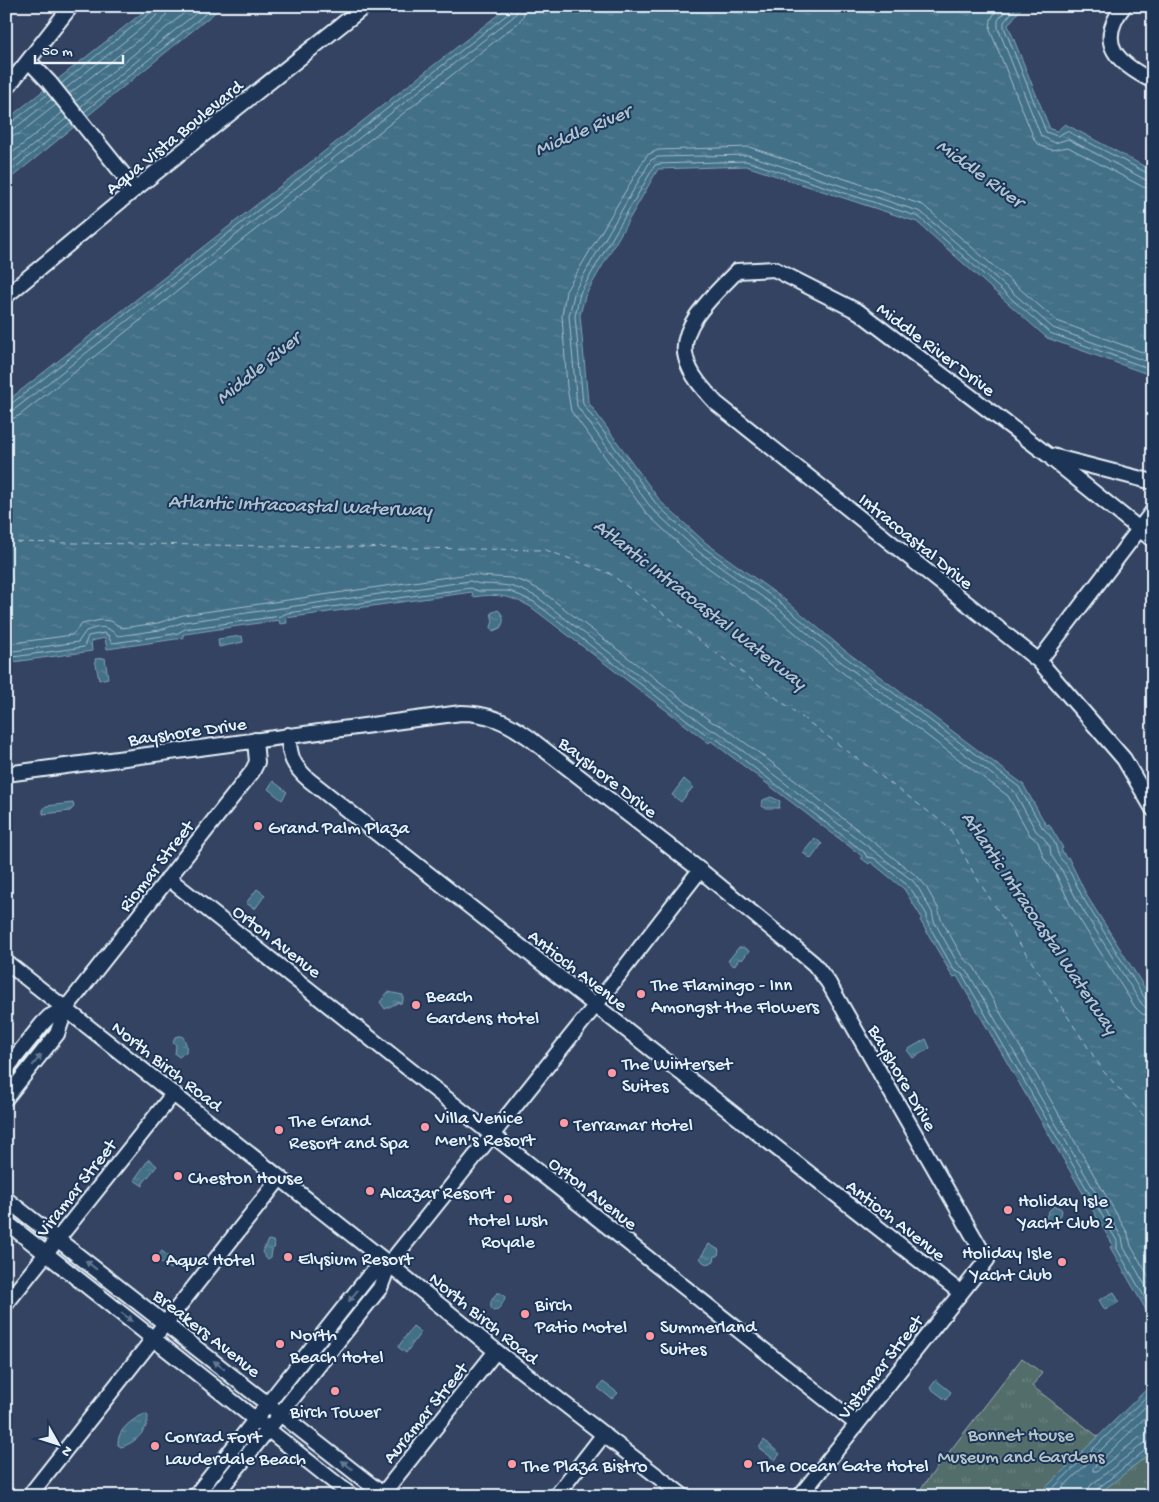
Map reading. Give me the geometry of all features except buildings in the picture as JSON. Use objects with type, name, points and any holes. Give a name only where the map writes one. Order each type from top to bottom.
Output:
[{"type":"street","points":[[6,89],[71,6]]},
{"type":"street","name":"Aqua Vista Boulevard","points":[[6,296],[365,6]]},
{"type":"street","points":[[1124,6],[1116,18],[1113,28],[1112,45],[1120,60],[1136,72],[1153,81]]},
{"type":"street","points":[[29,61],[49,82],[135,190]]},
{"type":"street","name":"Middle River Drive","points":[[706,304],[737,271],[774,269],[859,312],[1048,455],[1153,482]]},
{"type":"street","name":"Intracoastal Drive","points":[[706,304],[686,335],[684,348],[686,360],[693,375],[716,404],[1038,662],[1124,758],[1153,810]]},
{"type":"street","points":[[1048,455],[1153,540]]},
{"type":"street","points":[[1038,662],[1153,512]]},
{"type":"street","name":"Bayshore Drive","points":[[6,774],[461,713],[478,713],[495,718],[528,737],[700,870],[795,948],[821,973],[988,1260]]},
{"type":"street","name":"Antioch Avenue","points":[[288,735],[292,761],[308,780],[961,1293]]},
{"type":"street","name":"Riomar Street","points":[[6,1098],[57,1034],[66,1008],[252,772],[257,762],[255,740]]},
{"type":"street","points":[[214,1496],[380,1288],[389,1264],[595,1006],[700,870]]},
{"type":"street","name":"Orton Avenue","points":[[168,878],[857,1424]]},
{"type":"street","name":"North Birch Road","points":[[6,962],[174,1093],[496,1351],[683,1496]]},
{"type":"street","name":"Riomar Street","points":[[6,1069],[43,1023],[49,1017],[66,1008]]},
{"type":"street","name":"Viramar Street","points":[[6,1304],[174,1093]]},
{"type":"street","points":[[29,1496],[280,1178]]},
{"type":"street","name":"Breakers Avenue","points":[[6,1199],[281,1413],[383,1495]]},
{"type":"street","name":"Breakers Avenue","points":[[6,1222],[352,1496]]},
{"type":"street","name":"Vistamar Street","points":[[800,1496],[988,1260]]},
{"type":"street","points":[[195,1496],[368,1277],[374,1271],[389,1264]]},
{"type":"street","name":"Auramar Street","points":[[383,1495],[496,1351]]},
{"type":"street","points":[[556,1496],[604,1434]]},
{"type":"green space","name":"Bonnet House Museum and Gardens","points":[[1022,1358],[1042,1373],[1032,1386],[1135,1465],[1153,1451],[1153,1496],[915,1496]]},
{"type":"water","points":[[151,6],[223,6],[6,182],[6,120]]},
{"type":"water","points":[[509,6],[1023,6],[1008,25],[1050,129],[1057,131],[1065,124],[1153,171],[1153,376],[1047,338],[917,222],[746,166],[658,169],[585,296],[580,315],[588,402],[661,502],[706,543],[785,600],[843,649],[1023,784],[1046,825],[1049,824],[1063,848],[1061,849],[1066,858],[1068,857],[1087,896],[1153,1001],[1153,1322],[1110,1247],[1113,1245],[957,976],[953,977],[920,920],[922,918],[904,889],[871,862],[869,864],[861,858],[862,856],[711,741],[709,743],[531,607],[504,596],[473,597],[472,592],[286,618],[287,623],[280,624],[279,620],[183,634],[183,638],[107,649],[105,638],[91,641],[92,651],[6,663],[6,402]]},
{"type":"water","points":[[498,610],[503,616],[503,623],[500,628],[493,631],[491,627],[493,621],[491,613]]},
{"type":"water","points":[[242,636],[243,642],[219,647],[218,639]]},
{"type":"water","points":[[105,658],[108,678],[99,680],[95,659]]},
{"type":"water","points":[[684,779],[693,787],[681,802],[672,795]]},
{"type":"water","points":[[273,781],[287,792],[282,800],[268,789]]},
{"type":"water","points":[[771,797],[780,801],[779,808],[765,808],[762,806],[763,800]]},
{"type":"water","points":[[73,803],[74,807],[70,811],[43,814],[46,806]]},
{"type":"water","points":[[815,838],[822,844],[811,859],[803,853]]},
{"type":"water","points":[[257,889],[265,895],[255,909],[246,903]]},
{"type":"water","points":[[739,947],[749,951],[734,966],[728,961]]},
{"type":"water","points":[[388,992],[403,995],[403,1001],[400,1004],[399,1002],[385,1009],[380,1002]]},
{"type":"water","points":[[182,1036],[185,1042],[186,1052],[179,1057],[175,1054],[176,1045],[173,1042],[175,1037]]},
{"type":"water","points":[[926,1039],[930,1048],[913,1058],[907,1050]]},
{"type":"water","points":[[149,1159],[157,1166],[143,1183],[143,1186],[134,1180]]},
{"type":"water","points":[[1054,1206],[1062,1210],[1061,1215],[1056,1223],[1050,1226],[1045,1220],[1048,1212]]},
{"type":"water","points":[[268,1240],[273,1241],[275,1247],[272,1250],[271,1257],[268,1259],[262,1252]]},
{"type":"water","points":[[709,1244],[719,1250],[718,1256],[715,1256],[714,1261],[707,1264],[700,1258]]},
{"type":"water","points":[[162,1251],[175,1262],[170,1269],[156,1259]]},
{"type":"water","points":[[1114,1292],[1119,1302],[1105,1310],[1099,1300]]},
{"type":"water","points":[[497,1293],[505,1296],[504,1301],[498,1310],[493,1311],[491,1302]]},
{"type":"water","points":[[413,1326],[421,1332],[406,1353],[398,1347]]},
{"type":"water","points":[[936,1380],[951,1392],[946,1400],[930,1388]]},
{"type":"water","points":[[603,1382],[618,1393],[612,1399],[598,1388]]},
{"type":"water","points":[[1153,1383],[1153,1451],[1096,1496],[1037,1496]]},
{"type":"water","points":[[145,1414],[148,1416],[146,1427],[140,1436],[126,1445],[121,1447],[118,1445],[120,1435],[126,1426]]},
{"type":"water","points":[[764,1440],[780,1454],[775,1460],[759,1448]]},
{"type":"ferry route","points":[[6,542],[546,550],[609,573],[949,827],[974,874],[1104,1072],[1153,1126]]},
{"type":"place","name":"Grand Palm Plaza","points":[[258,826]]},
{"type":"place","name":"The Flamingo - Inn Amongst the Flowers","points":[[641,994]]},
{"type":"place","name":"Beach Gardens Hotel","points":[[416,1005]]},
{"type":"place","name":"The Winterset Suites","points":[[612,1073]]},
{"type":"place","name":"Terramar Hotel","points":[[564,1123]]},
{"type":"place","name":"Villa Venice Men's Resort","points":[[425,1127]]},
{"type":"place","name":"The Grand Resort and Spa","points":[[279,1130]]},
{"type":"place","name":"Cheston House","points":[[178,1176]]},
{"type":"place","name":"Alcazar Resort","points":[[370,1191]]},
{"type":"place","name":"Hotel Lush Royale","points":[[508,1199]]},
{"type":"place","name":"Holiday Isle Yacht Club 2","points":[[1008,1210]]},
{"type":"place","name":"Elysium Resort","points":[[288,1257]]},
{"type":"place","name":"Aqua Hotel","points":[[156,1258]]},
{"type":"place","name":"Holiday Isle Yacht Club","points":[[1062,1262]]},
{"type":"place","name":"Birch Patio Motel","points":[[525,1314]]},
{"type":"place","name":"Summerland Suites","points":[[650,1336]]},
{"type":"place","name":"North Beach Hotel","points":[[280,1344]]},
{"type":"place","name":"Birch Tower","points":[[335,1391]]},
{"type":"place","name":"Conrad Fort Lauderdale Beach","points":[[155,1446]]},
{"type":"place","name":"The Plaza Bistro","points":[[512,1464]]},
{"type":"place","name":"The Ocean Gate Hotel","points":[[748,1464]]},
{"type":"water label","name":"Middle River","points":[[582,129]]},
{"type":"water label","name":"Middle River","points":[[981,172]]},
{"type":"water label","name":"Middle River","points":[[257,367]]},
{"type":"water label","name":"Atlantic Intracoastal Waterway","points":[[300,504]]},
{"type":"water label","name":"Atlantic Intracoastal Waterway","points":[[701,603]]},
{"type":"water label","name":"Atlantic Intracoastal Waterway","points":[[1041,922]]}]
